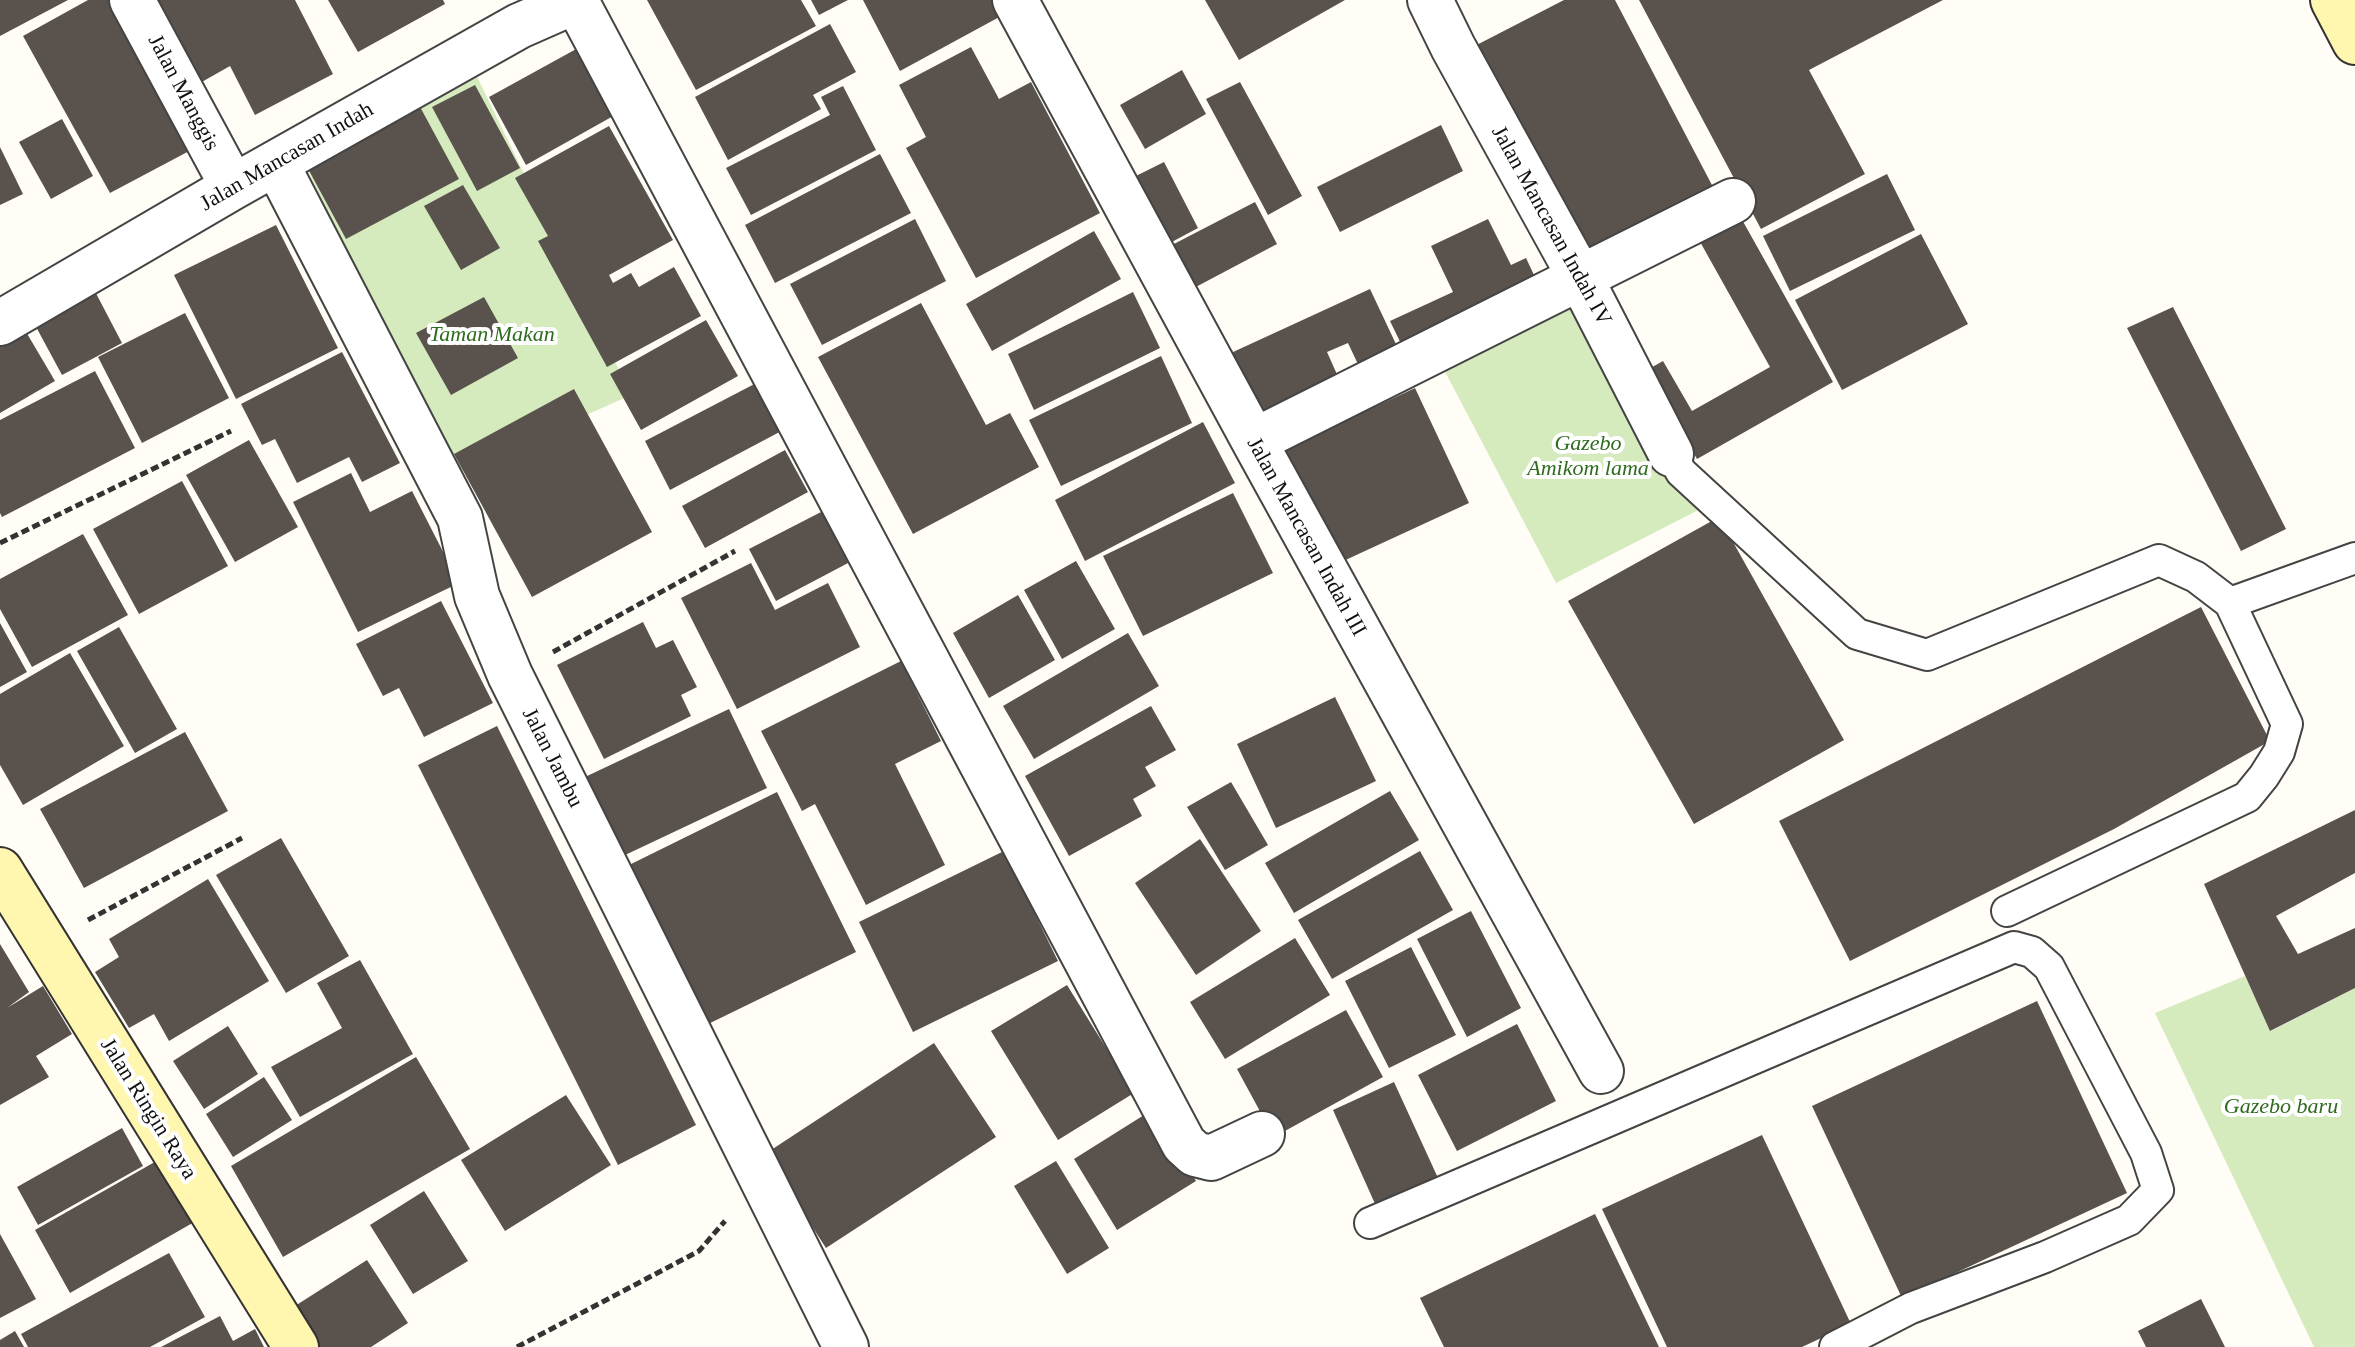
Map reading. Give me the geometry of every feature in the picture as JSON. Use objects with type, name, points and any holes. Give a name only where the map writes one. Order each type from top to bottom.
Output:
[{"type":"main road","points":[[2333,0],[2355,42]]},
{"type":"main road","name":"Jalan Ringin Raya","points":[[0,870],[296,1347]]},
{"type":"street","name":"Jalan Manggis","points":[[132,0],[233,187]]},
{"type":"street","name":"Jalan Mancasan Indah","points":[[0,323],[276,163],[513,13],[577,0]]},
{"type":"street","points":[[577,0],[1184,1144],[1195,1154],[1211,1158],[1262,1134]]},
{"type":"street","name":"Jalan Mancasan Indah III","points":[[1015,0],[1601,1071]]},
{"type":"street","name":"Jalan Mancasan Indah IV","points":[[1430,0],[1581,279],[1671,454]]},
{"type":"street","name":"Jalan Jambu","points":[[276,163],[460,518],[477,596],[510,675],[846,1347]]},
{"type":"street","points":[[1254,441],[1733,201]]},
{"type":"lane","points":[[1671,454],[1681,472],[1857,634],[1927,655],[2159,560],[2196,577],[2230,603],[2287,724],[2279,752],[2264,776],[2247,797],[2007,911]]},
{"type":"lane","points":[[2230,603],[2355,558]]},
{"type":"lane","points":[[1370,1223],[2014,947],[2032,952],[2049,967],[2146,1153],[2158,1190],[2129,1220],[2045,1257],[1911,1308],[1835,1347]]},
{"type":"path","points":[[0,543],[231,431]]},
{"type":"path","points":[[510,675],[735,551]]},
{"type":"path","points":[[45,943],[242,838]]},
{"type":"path","points":[[517,1347],[699,1251],[761,1177]]},
{"type":"green space","name":"Taman Makan","points":[[469,60],[631,395],[447,477],[292,135]]},
{"type":"green space","name":"Gazebo Amikom lama","points":[[1593,292],[1714,502],[1556,583],[1441,364]]},
{"type":"green space","name":"Gazebo baru","points":[[2245,976],[2271,1031],[2355,988],[2355,1347],[2314,1347],[2155,1013]]},
{"type":"building","points":[[0,0],[68,0],[0,36]]},
{"type":"building","points":[[88,0],[110,0],[193,149],[110,193],[23,36]]},
{"type":"building","points":[[157,0],[295,0],[333,74],[255,115],[230,66],[200,83]]},
{"type":"building","points":[[328,0],[443,0],[445,4],[358,52]]},
{"type":"building","points":[[647,0],[801,0],[816,26],[696,90]]},
{"type":"building","points":[[811,0],[848,0],[819,15]]},
{"type":"building","points":[[863,0],[995,0],[1003,15],[900,71]]},
{"type":"building","points":[[1205,0],[1345,0],[1239,60]]},
{"type":"building","points":[[1564,0],[1615,0],[1713,187],[1572,260],[1463,52]]},
{"type":"building","points":[[1639,0],[1943,0],[1809,70],[1865,174],[1761,229]]},
{"type":"building","points":[[830,24],[856,72],[813,95],[821,109],[728,160],[695,97]]},
{"type":"building","points":[[971,47],[999,99],[1031,82],[1100,213],[976,278],[906,148],[926,137],[899,85]]},
{"type":"building","points":[[578,48],[615,115],[526,165],[489,97]]},
{"type":"building","points":[[1182,70],[1206,114],[1145,149],[1120,105]]},
{"type":"building","points":[[1240,82],[1302,196],[1268,215],[1206,99]]},
{"type":"building","points":[[475,85],[520,168],[477,191],[432,107]]},
{"type":"building","points":[[843,86],[876,150],[751,215],[726,168],[830,115],[821,97]]},
{"type":"building","points":[[412,92],[459,179],[346,239],[299,152]]},
{"type":"building","points":[[62,119],[93,176],[51,199],[19,142]]},
{"type":"building","points":[[1441,125],[1463,171],[1340,232],[1317,187]]},
{"type":"building","points":[[609,126],[673,240],[609,275],[613,283],[631,273],[639,287],[674,267],[701,316],[607,367],[538,241],[548,236],[515,178]]},
{"type":"building","points":[[0,147],[23,194],[0,205]]},
{"type":"building","points":[[880,154],[911,213],[775,283],[745,225]]},
{"type":"building","points":[[1164,162],[1198,228],[1168,244],[1134,177]]},
{"type":"building","points":[[1887,174],[1915,230],[1790,291],[1763,236]]},
{"type":"building","points":[[463,185],[500,248],[461,270],[424,206]]},
{"type":"building","points":[[1255,202],[1277,244],[1192,289],[1170,246]]},
{"type":"building","points":[[1736,209],[1833,382],[1697,459],[1647,370],[1663,361],[1692,411],[1770,367],[1694,231]]},
{"type":"building","points":[[915,219],[946,281],[822,345],[790,284]]},
{"type":"building","points":[[1488,219],[1511,265],[1526,258],[1542,292],[1407,356],[1390,321],[1453,292],[1431,246]]},
{"type":"building","points":[[276,225],[338,348],[236,399],[174,275]]},
{"type":"building","points":[[1094,231],[1121,279],[992,351],[966,304]]},
{"type":"building","points":[[1921,234],[1968,324],[1842,390],[1795,300]]},
{"type":"building","points":[[89,280],[122,343],[62,375],[28,312]]},
{"type":"building","points":[[1370,289],[1403,359],[1364,377],[1348,343],[1327,352],[1344,390],[1254,430],[1220,358]]},
{"type":"building","points":[[1133,292],[1160,348],[1034,410],[1008,354]]},
{"type":"building","points":[[484,297],[518,358],[451,395],[416,333]]},
{"type":"building","points":[[921,303],[986,425],[1010,413],[1039,467],[913,534],[818,357]]},
{"type":"building","points":[[2173,307],[2286,529],[2241,551],[2127,328]]},
{"type":"building","points":[[185,313],[229,398],[142,443],[98,357]]},
{"type":"building","points":[[19,320],[55,381],[0,413],[0,331]]},
{"type":"building","points":[[706,320],[738,376],[641,430],[610,374]]},
{"type":"building","points":[[342,352],[400,463],[362,482],[349,457],[297,483],[275,439],[262,445],[241,404]]},
{"type":"building","points":[[1161,356],[1192,423],[1061,486],[1029,420]]},
{"type":"building","points":[[95,371],[135,448],[2,517],[0,420]]},
{"type":"building","points":[[764,379],[789,427],[670,490],[645,441]]},
{"type":"building","points":[[1415,388],[1469,503],[1326,569],[1272,455]]},
{"type":"building","points":[[574,389],[652,532],[532,597],[454,454]]},
{"type":"building","points":[[1203,422],[1235,483],[1085,561],[1055,500]]},
{"type":"building","points":[[249,440],[298,527],[235,562],[186,475]]},
{"type":"building","points":[[785,450],[808,492],[705,548],[682,506]]},
{"type":"building","points":[[351,473],[370,512],[412,491],[459,583],[358,632],[293,502]]},
{"type":"building","points":[[182,481],[228,566],[139,614],[93,529]]},
{"type":"building","points":[[1233,493],[1273,573],[1143,636],[1103,556]]},
{"type":"building","points":[[823,511],[850,562],[776,601],[749,549]]},
{"type":"building","points":[[1719,517],[1844,740],[1694,824],[1568,601]]},
{"type":"building","points":[[83,534],[128,615],[32,667],[0,609],[0,579]]},
{"type":"building","points":[[1076,561],[1115,629],[1062,659],[1024,590]]},
{"type":"building","points":[[751,563],[775,610],[828,583],[860,647],[737,709],[681,598]]},
{"type":"building","points":[[1018,595],[1055,660],[989,698],[953,633]]},
{"type":"building","points":[[441,601],[493,703],[424,737],[399,688],[383,696],[356,644]]},
{"type":"building","points":[[2201,607],[2270,741],[2114,829],[1850,961],[1779,821]]},
{"type":"building","points":[[643,622],[656,648],[673,640],[697,687],[681,695],[691,716],[604,759],[557,665]]},
{"type":"building","points":[[0,623],[27,672],[0,687]]},
{"type":"building","points":[[119,627],[177,729],[135,753],[77,651]]},
{"type":"building","points":[[1128,633],[1159,686],[1034,759],[1003,706]]},
{"type":"building","points":[[70,653],[124,746],[23,805],[0,765],[0,694]]},
{"type":"building","points":[[901,661],[941,741],[895,764],[945,865],[866,905],[815,804],[802,811],[761,731]]},
{"type":"building","points":[[1335,697],[1376,781],[1276,828],[1237,744]]},
{"type":"building","points":[[1151,706],[1176,750],[1145,767],[1156,786],[1133,799],[1142,816],[1069,856],[1025,776]]},
{"type":"building","points":[[729,709],[767,788],[623,856],[585,777]]},
{"type":"building","points":[[497,726],[696,1125],[618,1165],[418,765]]},
{"type":"building","points":[[185,732],[228,811],[84,888],[40,809]]},
{"type":"building","points":[[1231,782],[1268,845],[1225,870],[1187,807]]},
{"type":"building","points":[[1390,791],[1419,840],[1294,913],[1265,863]]},
{"type":"building","points":[[777,792],[856,952],[702,1027],[623,868]]},
{"type":"building","points":[[2355,810],[2355,873],[2276,916],[2298,954],[2355,928],[2355,988],[2270,1031],[2204,884]]},
{"type":"building","points":[[281,838],[349,956],[286,993],[216,875]]},
{"type":"building","points":[[1200,839],[1261,931],[1196,975],[1135,883]]},
{"type":"building","points":[[1004,851],[1058,961],[913,1032],[859,922]]},
{"type":"building","points":[[1420,851],[1453,910],[1332,979],[1298,920]]},
{"type":"building","points":[[208,879],[269,981],[169,1041],[154,1014],[129,1028],[95,972],[119,957],[109,939]]},
{"type":"building","points":[[1471,911],[1521,1008],[1467,1037],[1417,939]]},
{"type":"building","points":[[1295,938],[1330,995],[1225,1059],[1190,1002]]},
{"type":"building","points":[[0,944],[29,992],[7,1008],[43,986],[72,1034],[36,1056],[49,1077],[0,1105]]},
{"type":"building","points":[[1411,947],[1456,1035],[1389,1068],[1345,981]]},
{"type":"building","points":[[360,960],[413,1054],[300,1117],[271,1067],[342,1028],[317,983]]},
{"type":"building","points":[[1067,985],[1134,1093],[1058,1140],[991,1031]]},
{"type":"building","points":[[2037,1001],[2127,1193],[1902,1298],[1812,1106]]},
{"type":"building","points":[[1346,1010],[1383,1077],[1274,1137],[1237,1069]]},
{"type":"building","points":[[1517,1024],[1556,1101],[1457,1151],[1418,1075]]},
{"type":"building","points":[[228,1026],[258,1074],[204,1109],[173,1061]]},
{"type":"building","points":[[934,1043],[996,1137],[826,1248],[765,1154]]},
{"type":"building","points":[[416,1057],[470,1149],[283,1257],[231,1166]]},
{"type":"building","points":[[264,1077],[292,1120],[233,1157],[206,1114]]},
{"type":"building","points":[[1394,1082],[1438,1178],[1376,1206],[1333,1110]]},
{"type":"building","points":[[566,1095],[611,1165],[505,1231],[461,1160]]},
{"type":"building","points":[[1152,1110],[1196,1181],[1117,1230],[1074,1159]]},
{"type":"building","points":[[122,1128],[143,1166],[38,1225],[17,1187]]},
{"type":"building","points":[[1762,1135],[1851,1324],[1802,1347],[1667,1347],[1602,1209]]},
{"type":"building","points":[[160,1159],[196,1221],[70,1293],[35,1230]]},
{"type":"building","points":[[1056,1161],[1109,1248],[1067,1274],[1014,1186]]},
{"type":"building","points":[[424,1191],[468,1261],[413,1294],[370,1225]]},
{"type":"building","points":[[1595,1214],[1659,1347],[1444,1347],[1420,1298]]},
{"type":"building","points":[[0,1234],[36,1299],[0,1318]]},
{"type":"building","points":[[169,1253],[205,1317],[150,1347],[28,1347],[21,1334]]},
{"type":"building","points":[[367,1260],[408,1323],[371,1347],[305,1347],[284,1313]]},
{"type":"building","points":[[2201,1299],[2225,1347],[2146,1347],[2138,1331]]},
{"type":"building","points":[[220,1316],[233,1341],[255,1329],[264,1347],[161,1347]]},
{"type":"building","points":[[15,1331],[24,1347],[0,1347],[0,1340]]}]
